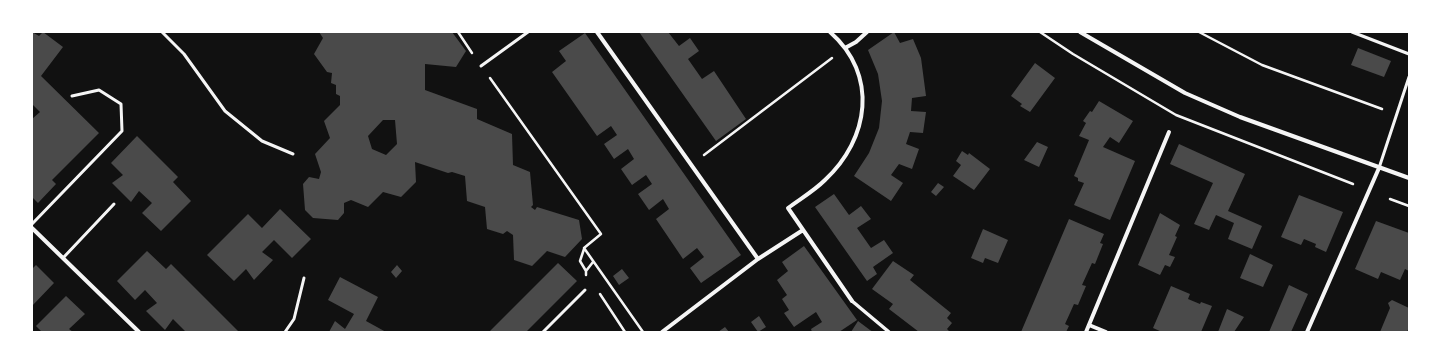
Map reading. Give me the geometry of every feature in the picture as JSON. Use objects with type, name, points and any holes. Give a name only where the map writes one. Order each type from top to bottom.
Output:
[{"type":"street","points":[[598,32],[758,259]]},
{"type":"street","points":[[830,32],[845,48],[857,71],[863,93],[862,118],[854,142],[825,180],[788,208],[852,301],[889,332]]},
{"type":"street","points":[[845,48],[856,42],[867,32]]},
{"type":"street","points":[[1080,32],[1185,94],[1240,117],[1409,178]]},
{"type":"street","points":[[1086,332],[1169,132]]},
{"type":"street","points":[[1307,332],[1379,168]]},
{"type":"street","points":[[32,228],[139,332]]},
{"type":"street","points":[[662,332],[758,259],[803,230]]},
{"type":"street","points":[[1089,325],[1106,332]]},
{"type":"lane","points":[[162,32],[184,54],[225,111],[262,142],[293,154]]},
{"type":"lane","points":[[481,66],[528,32]]},
{"type":"lane","points":[[1352,32],[1409,54]]},
{"type":"lane","points":[[1379,168],[1409,77]]},
{"type":"lane","points":[[32,224],[122,131],[121,104],[99,90],[72,96]]},
{"type":"lane","points":[[63,258],[114,204]]},
{"type":"lane","points":[[285,332],[294,319],[304,278]]},
{"type":"lane","points":[[543,332],[585,290]]},
{"type":"path","points":[[458,32],[601,234],[584,248],[643,332]]},
{"type":"path","points":[[1199,32],[1262,65],[1396,114]]},
{"type":"path","points":[[691,165],[845,48]]},
{"type":"path","points":[[1169,132],[1185,94]]},
{"type":"path","points":[[1390,199],[1409,206]]},
{"type":"path","points":[[586,271],[594,262]]},
{"type":"building","points":[[32,32],[39,36],[43,32],[63,47],[41,76],[99,133],[52,180],[56,184],[38,203],[32,197],[32,119],[40,112],[32,104]]},
{"type":"building","points":[[319,32],[452,32],[466,51],[456,67],[425,64],[425,90],[477,109],[477,119],[512,134],[513,165],[530,172],[533,205],[531,207],[535,210],[537,207],[579,220],[582,239],[565,257],[547,251],[532,266],[514,260],[513,235],[507,231],[503,234],[487,229],[485,207],[467,201],[465,176],[452,172],[448,173],[415,162],[416,182],[401,197],[383,192],[368,207],[351,200],[344,203],[344,213],[338,220],[313,218],[305,210],[303,184],[309,177],[319,179],[321,172],[315,154],[330,138],[324,121],[340,105],[340,96],[336,94],[336,85],[331,83],[332,73],[327,72],[314,54],[323,38]],"holes":[[[383,120],[395,120],[397,144],[386,155],[372,149],[368,136]]]},
{"type":"building","points":[[639,32],[668,32],[679,46],[690,38],[699,51],[688,59],[702,79],[714,71],[746,119],[716,141]]},
{"type":"building","points":[[894,32],[900,43],[913,39],[921,58],[926,96],[912,98],[911,111],[926,112],[923,133],[910,132],[906,144],[919,149],[912,169],[899,164],[891,175],[903,183],[891,201],[854,176],[869,153],[879,128],[882,101],[878,74],[868,50]]},
{"type":"building","points":[[585,33],[741,255],[701,283],[690,268],[704,257],[697,248],[683,259],[656,219],[669,209],[663,199],[649,210],[638,194],[652,184],[646,175],[632,185],[621,169],[634,159],[628,149],[614,159],[604,144],[617,135],[611,126],[597,136],[552,72],[566,61],[559,51]]},
{"type":"building","points":[[1358,48],[1391,61],[1384,77],[1351,65]]},
{"type":"building","points":[[1035,63],[1055,78],[1030,112],[1020,106],[1022,104],[1011,96]]},
{"type":"building","points":[[1099,101],[1133,121],[1119,143],[1110,137],[1103,147],[1135,161],[1110,220],[1074,205],[1084,183],[1078,181],[1078,178],[1074,176],[1089,140],[1079,136],[1086,123],[1083,121],[1090,111],[1092,112]]},
{"type":"building","points":[[137,136],[178,177],[173,182],[191,201],[161,231],[142,213],[152,203],[139,191],[131,202],[112,183],[123,175],[111,163]]},
{"type":"building","points":[[1037,142],[1048,147],[1039,167],[1024,160]]},
{"type":"building","points":[[1179,144],[1245,174],[1228,211],[1262,226],[1252,249],[1228,239],[1234,223],[1216,215],[1209,230],[1194,224],[1213,183],[1170,164]]},
{"type":"building","points":[[962,151],[968,155],[969,153],[990,169],[974,190],[953,176],[961,165],[956,161]]},
{"type":"building","points":[[938,183],[944,187],[936,196],[931,192]]},
{"type":"building","points":[[834,194],[849,215],[861,206],[871,219],[857,228],[871,248],[884,240],[893,253],[873,267],[877,274],[867,281],[815,207]]},
{"type":"building","points":[[1299,195],[1343,212],[1326,252],[1315,247],[1316,244],[1304,239],[1301,245],[1281,237]]},
{"type":"building","points":[[280,209],[311,239],[292,258],[274,240],[262,252],[273,260],[254,280],[246,269],[234,281],[207,255],[248,214],[262,228]]},
{"type":"building","points":[[1160,213],[1180,225],[1175,236],[1177,237],[1169,255],[1175,257],[1170,267],[1165,265],[1160,275],[1138,265]]},
{"type":"building","points":[[1069,219],[1104,234],[1100,243],[1103,244],[1095,264],[1092,263],[1082,285],[1086,286],[1078,305],[1074,304],[1065,324],[1069,326],[1066,332],[1021,332]]},
{"type":"building","points":[[1376,221],[1409,233],[1409,271],[1405,269],[1400,280],[1381,272],[1378,279],[1355,269]]},
{"type":"building","points":[[983,229],[1008,240],[998,263],[985,258],[983,263],[971,258]]},
{"type":"building","points":[[804,246],[857,320],[839,332],[812,332],[811,329],[822,322],[816,312],[794,327],[784,313],[789,310],[782,299],[787,295],[777,280],[788,271],[782,262]]},
{"type":"building","points":[[147,251],[166,269],[171,264],[239,332],[186,332],[173,319],[165,330],[146,311],[157,303],[145,290],[135,300],[117,281]]},
{"type":"building","points":[[1250,254],[1273,265],[1263,287],[1240,278]]},
{"type":"building","points":[[893,261],[914,275],[910,280],[951,313],[947,318],[952,323],[947,329],[950,332],[919,332],[889,309],[893,304],[872,289]]},
{"type":"building","points":[[558,263],[577,281],[526,332],[489,332]]},
{"type":"building","points":[[36,265],[54,283],[32,306],[32,269]]},
{"type":"building","points":[[397,265],[402,271],[396,278],[391,272]]},
{"type":"building","points":[[622,269],[629,278],[619,285],[613,276]]},
{"type":"building","points":[[340,277],[378,297],[366,321],[386,332],[329,332],[335,321],[345,329],[354,314],[328,300]]},
{"type":"building","points":[[1289,285],[1308,294],[1291,332],[1269,332]]},
{"type":"building","points":[[1171,286],[1190,294],[1188,299],[1200,304],[1201,302],[1212,306],[1201,332],[1162,332],[1153,328]]},
{"type":"building","points":[[66,296],[85,314],[69,329],[73,332],[42,332],[36,326]]},
{"type":"building","points":[[1392,300],[1409,308],[1409,327],[1407,332],[1380,332],[1390,308],[1388,303]]},
{"type":"building","points":[[1227,309],[1244,317],[1234,332],[1218,332]]},
{"type":"building","points":[[759,316],[766,327],[758,332],[751,322]]},
{"type":"building","points":[[858,321],[870,330],[873,332],[851,332]]},
{"type":"building","points":[[725,327],[729,332],[718,332]]}]
